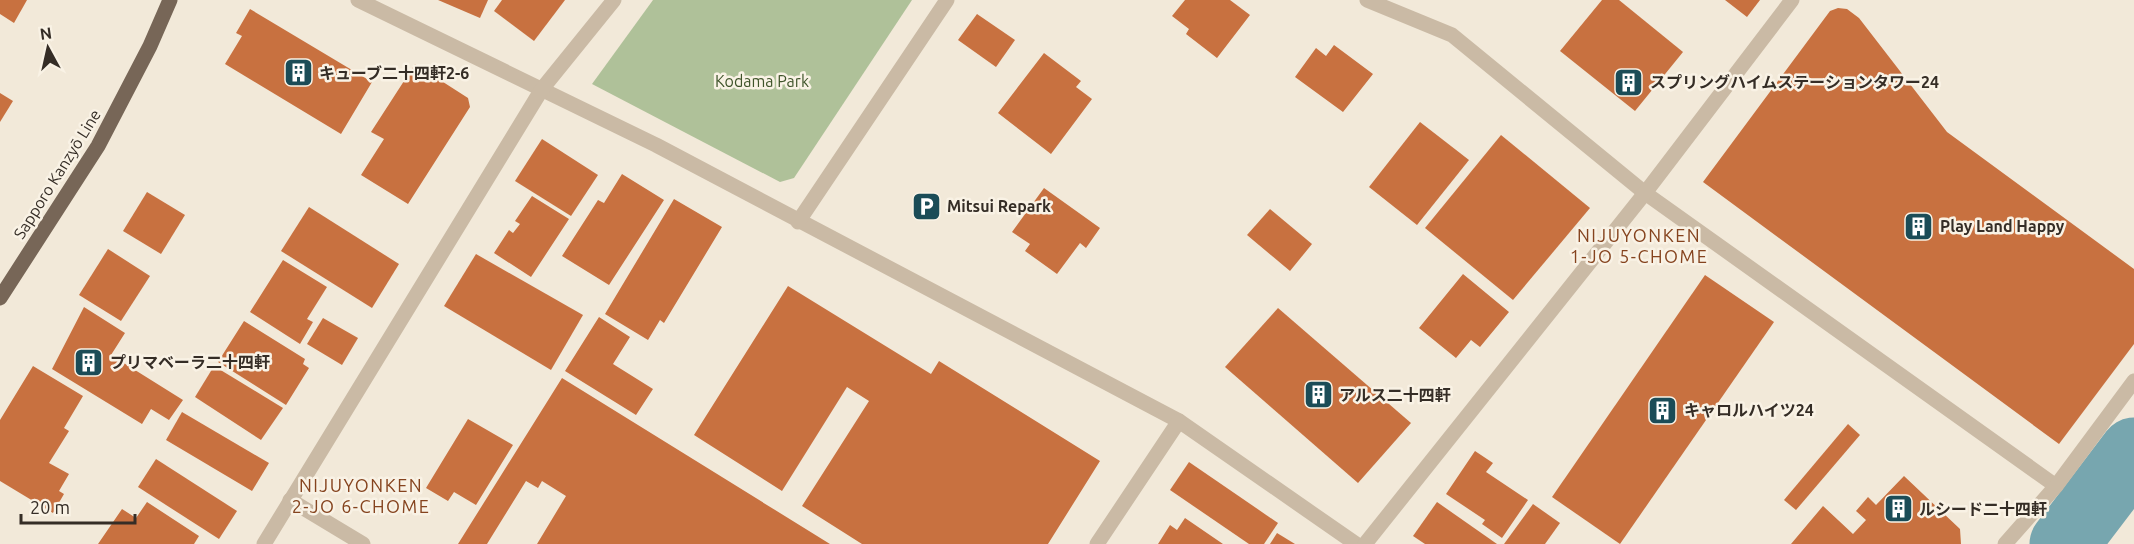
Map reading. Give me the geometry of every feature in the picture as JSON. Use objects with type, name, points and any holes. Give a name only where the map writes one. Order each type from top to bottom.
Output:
[{"type":"main road","name":"Sapporo Kanzyō Line","points":[[0,298],[98,147],[150,46],[170,0]]},
{"type":"street","points":[[358,0],[656,145],[798,222],[1179,421],[1356,544]]},
{"type":"street","points":[[264,544],[542,89],[614,0]]},
{"type":"street","points":[[798,222],[947,0]]},
{"type":"street","points":[[1367,0],[1452,35],[1645,193],[2056,486]]},
{"type":"street","points":[[1365,544],[1645,193],[1792,0]]},
{"type":"street","points":[[2005,544],[2056,486],[2134,381]]},
{"type":"street","points":[[1097,544],[1179,421]]},
{"type":"street","points":[[290,501],[363,544]]},
{"type":"green space","name":"Kodama Park","points":[[653,0],[912,0],[794,178],[780,182],[592,84]]},
{"type":"building","points":[[0,0],[27,0],[14,23],[0,14]]},
{"type":"building","points":[[438,0],[488,0],[480,18]]},
{"type":"building","points":[[502,0],[565,0],[534,41],[494,11]]},
{"type":"building","points":[[1185,0],[1230,0],[1250,15],[1217,58],[1186,34],[1189,29],[1172,16]]},
{"type":"building","name":"スプリングハイムステーションタワー24","points":[[1602,0],[1619,0],[1683,52],[1635,111],[1560,51]]},
{"type":"building","points":[[1725,0],[1760,0],[1747,17]]},
{"type":"building","name":"Play Land Happy","points":[[1838,8],[1847,9],[1859,18],[1947,132],[2134,269],[2134,344],[2059,444],[1703,182],[1830,11]]},
{"type":"building","name":"キューブ二十四軒2-6","points":[[250,9],[372,82],[341,134],[225,64],[242,36],[236,33]]},
{"type":"building","points":[[977,14],[1015,40],[996,67],[958,40]]},
{"type":"building","points":[[1334,45],[1373,74],[1343,112],[1295,77],[1316,48],[1326,56]]},
{"type":"building","points":[[1044,53],[1081,81],[1076,87],[1092,99],[1051,154],[998,113]]},
{"type":"building","points":[[415,64],[468,98],[470,107],[408,204],[361,175],[384,139],[371,132]]},
{"type":"building","points":[[0,93],[13,101],[0,122]]},
{"type":"building","points":[[1420,122],[1469,160],[1417,225],[1369,187]]},
{"type":"building","points":[[1501,135],[1590,208],[1513,300],[1425,228]]},
{"type":"building","points":[[542,139],[598,175],[571,216],[515,181]]},
{"type":"building","points":[[622,174],[664,200],[609,285],[562,256],[598,200],[604,203]]},
{"type":"building","points":[[1044,188],[1100,228],[1086,248],[1080,243],[1057,274],[1025,251],[1030,244],[1012,232]]},
{"type":"building","points":[[147,192],[185,215],[161,254],[123,231]]},
{"type":"building","points":[[532,196],[569,219],[531,277],[494,253],[509,230],[513,233],[520,224],[515,221]]},
{"type":"building","points":[[674,199],[722,227],[664,323],[660,320],[648,340],[605,314]]},
{"type":"building","points":[[309,207],[399,264],[372,308],[281,251]]},
{"type":"building","points":[[1270,209],[1312,244],[1290,271],[1247,235]]},
{"type":"building","points":[[108,249],[150,276],[121,321],[79,295]]},
{"type":"building","points":[[476,254],[583,315],[551,370],[444,306]]},
{"type":"building","points":[[283,260],[327,287],[307,319],[313,322],[300,344],[250,312]]},
{"type":"building","points":[[1463,274],[1509,312],[1480,347],[1471,340],[1456,358],[1419,328]]},
{"type":"building","name":"キャロルハイツ24","points":[[1705,275],[1774,322],[1620,544],[1552,497]]},
{"type":"building","points":[[788,286],[931,374],[939,361],[1100,461],[1048,544],[862,544],[802,506],[869,401],[847,387],[782,491],[694,435]]},
{"type":"building","name":"プリマベーラ二十四軒","points":[[84,307],[125,333],[111,355],[183,400],[169,420],[151,409],[142,424],[52,369]]},
{"type":"building","name":"アルス二十四軒","points":[[1278,308],[1411,423],[1358,483],[1225,367]]},
{"type":"building","points":[[599,317],[630,337],[613,364],[653,389],[636,415],[565,371]]},
{"type":"building","points":[[323,318],[358,338],[342,365],[307,344]]},
{"type":"building","points":[[244,321],[305,359],[303,364],[309,368],[286,405],[218,362]]},
{"type":"building","points":[[33,366],[83,396],[64,428],[69,431],[49,463],[69,474],[59,491],[64,494],[53,513],[0,481],[0,420]]},
{"type":"building","points":[[214,366],[283,408],[261,440],[195,397]]},
{"type":"building","points":[[562,378],[830,544],[537,544],[566,496],[542,481],[538,488],[526,481],[487,544],[458,544]]},
{"type":"building","points":[[182,412],[269,463],[252,491],[166,440]]},
{"type":"building","points":[[468,419],[513,445],[476,505],[454,492],[448,501],[426,488]]},
{"type":"building","points":[[1848,424],[1860,435],[1796,510],[1784,500]]},
{"type":"building","points":[[1475,451],[1493,463],[1486,472],[1528,500],[1502,538],[1482,524],[1485,520],[1446,494]]},
{"type":"building","points":[[156,459],[237,511],[219,539],[138,487]]},
{"type":"building","points":[[1189,462],[1278,523],[1264,544],[1249,544],[1170,490]]},
{"type":"building","name":"ルシード二十四軒","points":[[1904,476],[1960,529],[1961,544],[1791,544],[1823,506],[1853,534],[1866,520],[1856,511],[1868,497],[1876,505]]},
{"type":"building","points":[[147,502],[199,536],[194,544],[98,544],[122,509],[136,518]]},
{"type":"building","points":[[1437,502],[1497,544],[1425,544],[1413,536]]},
{"type":"building","points":[[1533,504],[1560,523],[1545,544],[1504,544]]},
{"type":"building","points":[[1185,518],[1223,544],[1158,544],[1170,525],[1177,530]]},
{"type":"building","points":[[1277,533],[1295,544],[1270,544]]},
{"type":"waterway","points":[[2064,544],[2134,452]]},
{"type":"place","name":"キューブ二十四軒2-6","points":[[298,73]]},
{"type":"place","name":"スプリングハイムステーションタワー24","points":[[1629,82]]},
{"type":"place","name":"Mitsui Repark","points":[[926,206]]},
{"type":"place","name":"Play Land Happy","points":[[1919,226]]},
{"type":"place","name":"プリマベーラ二十四軒","points":[[89,362]]},
{"type":"place","name":"アルス二十四軒","points":[[1318,395]]},
{"type":"place","name":"キャロルハイツ24","points":[[1663,410]]},
{"type":"place","name":"ルシード二十四軒","points":[[1898,509]]},
{"type":"district","name":"NIJUYONKEN 1-JO 5-CHOME","points":[[1639,246]]},
{"type":"district","name":"NIJUYONKEN 2-JO 6-CHOME","points":[[361,496]]}]
